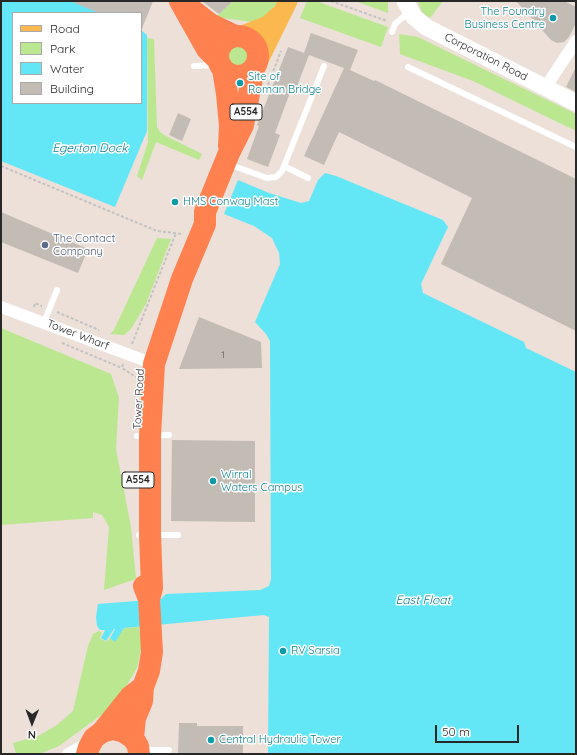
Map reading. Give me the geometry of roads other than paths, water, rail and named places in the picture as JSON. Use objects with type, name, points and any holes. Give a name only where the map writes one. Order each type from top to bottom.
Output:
[{"type":"highway","name":"A554","points":[[181,1],[210,24],[238,36],[250,39],[256,45],[259,55],[256,65],[246,74],[239,76],[231,75],[207,49],[181,1]]},
{"type":"highway","name":"A554","points":[[220,64],[220,46],[226,39],[238,36]]},
{"type":"highway","name":"Tower Road","points":[[220,64],[230,126],[227,158]]},
{"type":"highway","name":"Tower Road","points":[[137,748],[135,718],[142,701],[143,687],[151,662],[149,599],[144,586],[144,535],[152,436],[139,375],[148,362],[205,224],[205,212],[227,158],[243,125],[256,65]]},
{"type":"highway","name":"Tower Road","points":[[148,362],[146,340],[196,219],[205,212]]},
{"type":"highway","points":[[94,742],[130,697],[143,687]]},
{"type":"highway","points":[[94,742],[118,730],[137,748]]},
{"type":"main road","points":[[238,36],[268,25],[285,6]]},
{"type":"main road","points":[[256,65],[285,6]]},
{"type":"main road","name":"Corporation Road","points":[[408,6],[414,17],[426,26],[545,88],[576,102]]},
{"type":"street","points":[[545,88],[576,41]]},
{"type":"street","name":"Tower Wharf","points":[[1,307],[148,362]]},
{"type":"street","points":[[68,754],[94,742]]},
{"type":"lane","points":[[392,32],[395,24],[408,6]]},
{"type":"lane","points":[[194,66],[220,64]]},
{"type":"lane","points":[[227,158],[271,178],[276,177],[284,166],[324,66]]},
{"type":"lane","points":[[408,67],[576,147]]},
{"type":"lane","points":[[284,166],[308,178]]},
{"type":"lane","points":[[44,322],[57,290]]},
{"type":"lane","points":[[144,535],[178,535]]},
{"type":"lane","points":[[137,748],[169,750]]},
{"type":"water","name":"Egerton Dock","points":[[1,1],[71,1],[98,12],[12,12],[12,104],[142,104],[142,31],[147,35],[147,131],[115,207],[1,161]]},
{"type":"water","name":"East Float","points":[[325,173],[336,176],[443,220],[448,227],[421,284],[423,293],[524,342],[526,348],[576,372],[576,754],[268,754],[269,617],[264,615],[124,628],[115,642],[110,638],[114,629],[106,641],[101,638],[105,630],[100,630],[97,626],[96,617],[98,604],[161,599],[166,594],[260,590],[269,586],[271,579],[270,341],[255,322],[280,264],[279,253],[272,238],[254,226],[224,214],[238,180],[269,193],[301,203],[309,201],[318,180]]},
{"type":"place","name":"The Foundry Business Centre","points":[[553,18]]},
{"type":"place","name":"Site of Roman Bridge","points":[[240,83]]},
{"type":"place","name":"HMS Conway Mast","points":[[175,202]]},
{"type":"place","name":"The Contact Company","points":[[45,245]]},
{"type":"place","name":"Wirral Waters Campus","points":[[213,481]]},
{"type":"place","name":"RV Sarsia","points":[[283,651]]},
{"type":"place","name":"Central Hydraulic Tower","points":[[211,740]]}]
